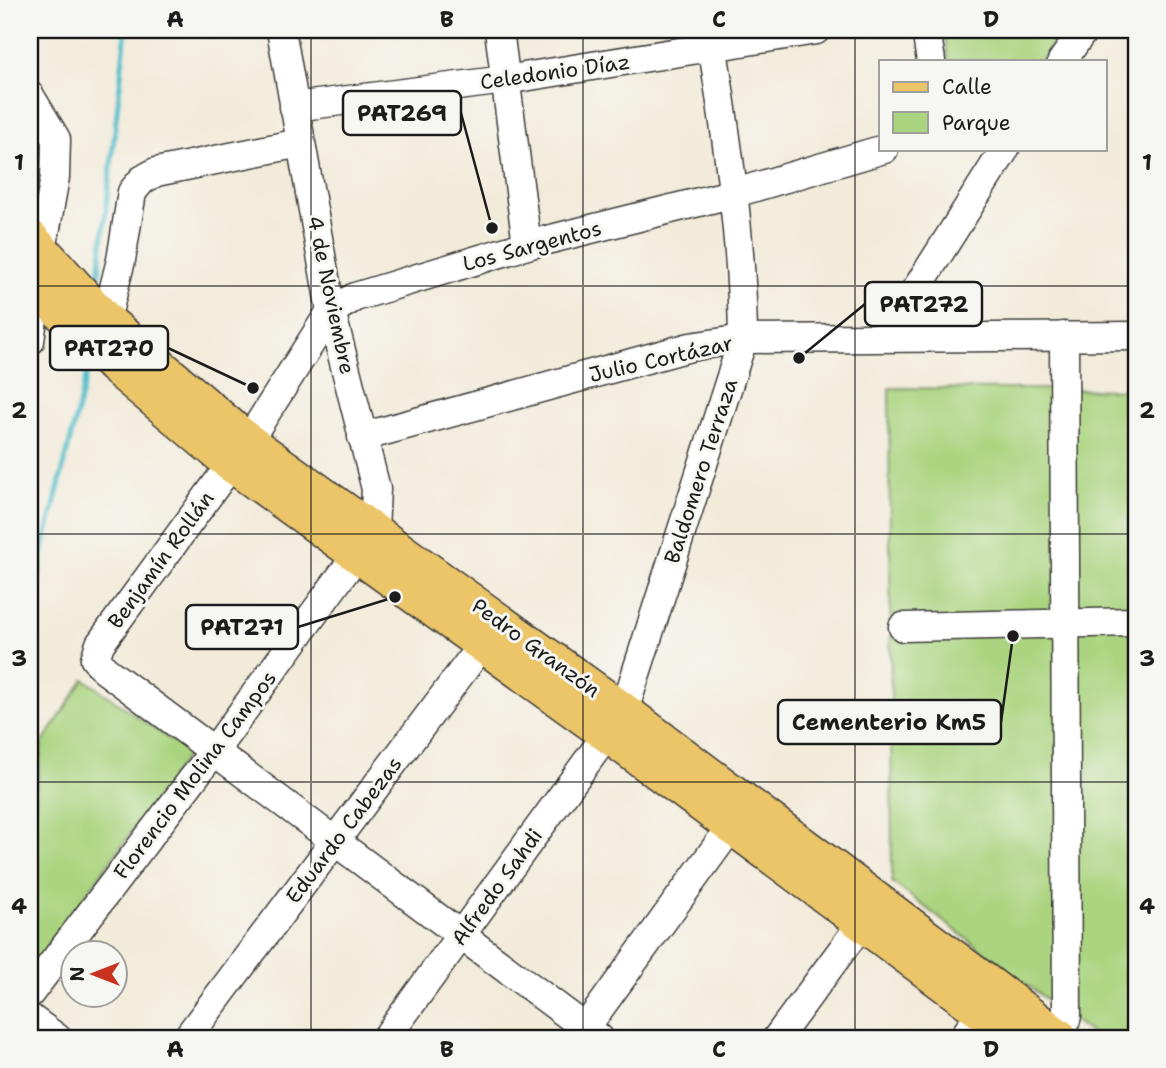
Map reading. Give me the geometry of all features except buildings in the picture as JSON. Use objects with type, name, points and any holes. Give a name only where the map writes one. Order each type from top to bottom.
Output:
[{"type":"main road","name":"Pedro Granzón","points":[[36,244],[106,320],[239,452]]},
{"type":"main road","name":"Pedro Granzón","points":[[33,286],[114,366],[239,452],[616,723],[786,850],[1060,1038]]},
{"type":"main road","name":"Pedro Granzón","points":[[616,723],[731,827],[786,850],[972,1025],[1017,1038]]},
{"type":"street","name":"4 de Noviembre","points":[[281,30],[331,311],[376,489],[366,543]]},
{"type":"street","points":[[499,30],[527,245]]},
{"type":"street","name":"Celedonio Díaz","points":[[293,107],[505,80],[712,39],[816,30]]},
{"type":"street","points":[[926,30],[931,60]]},
{"type":"street","points":[[1063,60],[1084,30]]},
{"type":"street","name":"Baldomero Terraza","points":[[616,723],[743,339],[743,296],[735,193],[712,39]]},
{"type":"street","points":[[30,96],[56,139],[55,177],[36,244]]},
{"type":"street","points":[[106,320],[121,260],[132,192],[142,180],[156,172],[300,143]]},
{"type":"street","name":"Los Sargentos","points":[[239,452],[331,311],[355,297],[527,245],[735,193],[881,150]]},
{"type":"street","points":[[886,337],[1004,150]]},
{"type":"street","points":[[30,341],[33,286]]},
{"type":"street","name":"Julio Cortázar","points":[[362,437],[690,347],[743,339],[1136,335]]},
{"type":"street","points":[[1060,1038],[1067,1016],[1064,336]]},
{"type":"street","name":"Benjamín Rollán","points":[[214,751],[94,659],[100,644],[239,452]]},
{"type":"street","name":"Florencio Molina Campos","points":[[30,993],[214,751],[366,543]]},
{"type":"street","points":[[903,627],[1136,622]]},
{"type":"street","name":"Eduardo Cabezas","points":[[187,1038],[491,633]]},
{"type":"street","name":"Alfredo Sahdi","points":[[386,1038],[616,723]]},
{"type":"street","points":[[214,751],[461,936],[587,1035],[731,827]]},
{"type":"street","points":[[777,1038],[862,923]]},
{"type":"street","points":[[30,1018],[57,1038]]},
{"type":"green space","points":[[944,30],[1060,30],[1042,60],[948,60]]},
{"type":"green space","points":[[889,388],[1136,390],[1136,1038],[1097,1038],[892,882]]},
{"type":"green space","points":[[84,679],[189,753],[30,971],[30,852],[42,744]]},
{"type":"waterway","points":[[97,291],[126,30]]},
{"type":"waterway","points":[[30,634],[43,550],[90,360]]},
{"type":"place","name":"PAT269","points":[[492,228]]},
{"type":"place","name":"PAT272","points":[[799,358]]},
{"type":"place","name":"PAT270","points":[[253,388]]},
{"type":"place","name":"PAT271","points":[[395,597]]},
{"type":"place","name":"Cementerio Km5","points":[[1013,636]]}]
